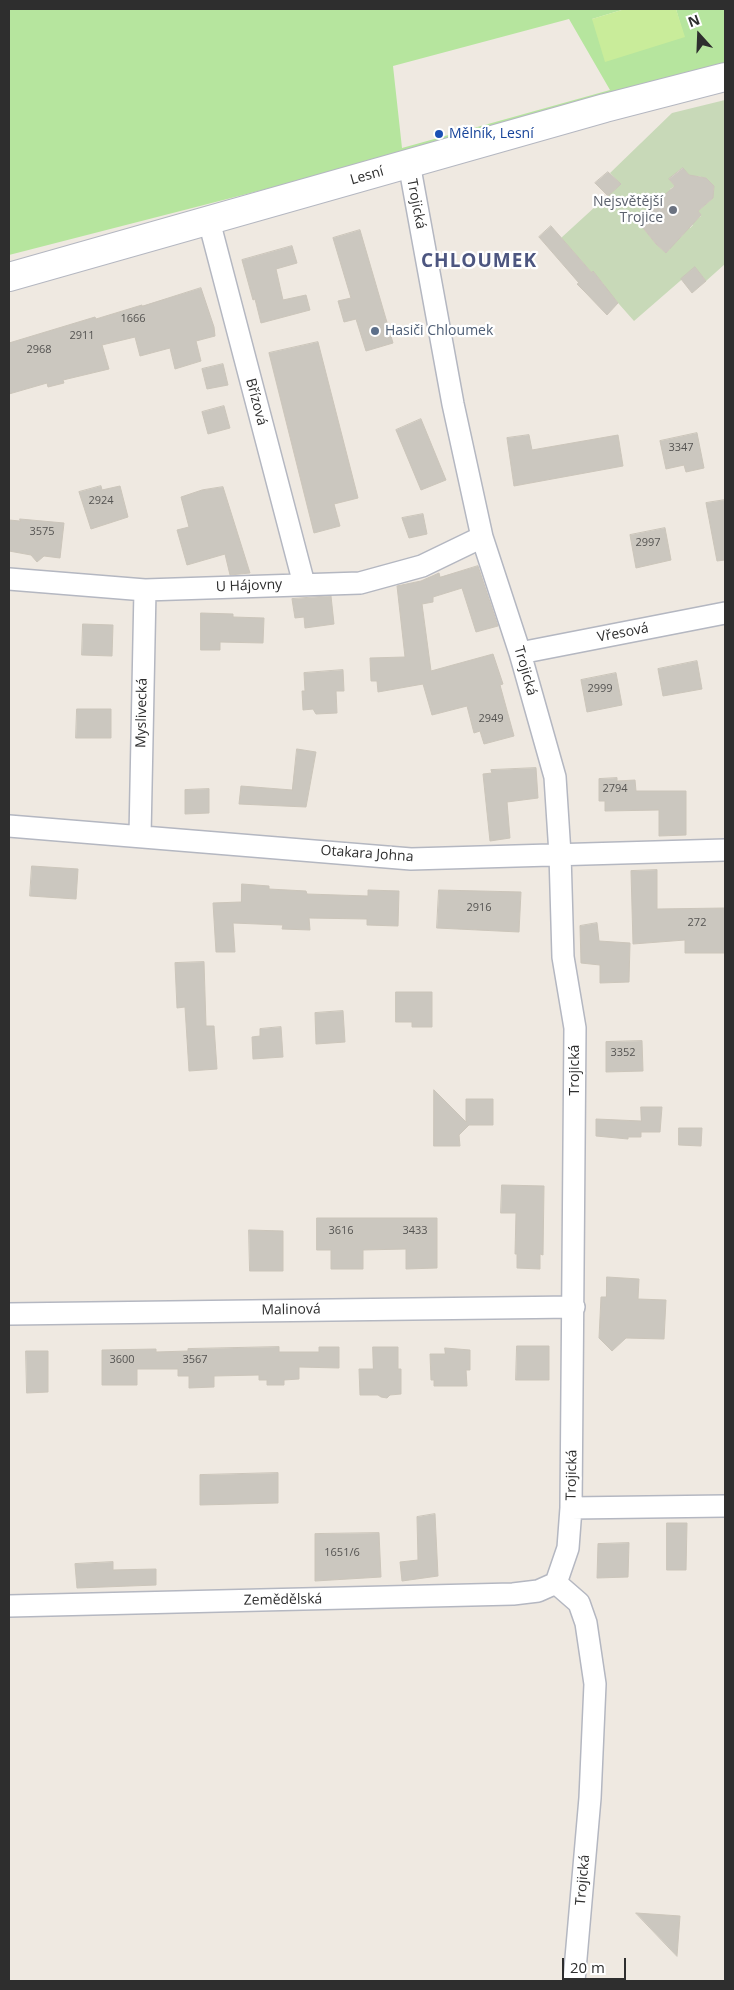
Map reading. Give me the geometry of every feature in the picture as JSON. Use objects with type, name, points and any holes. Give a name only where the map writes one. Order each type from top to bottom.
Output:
[{"type":"street","name":"Lesní","points":[[9,277],[604,108],[725,77]]},
{"type":"street","name":"Trojická","points":[[409,163],[453,404],[482,537],[520,653],[555,777],[560,854],[563,957],[575,1028],[571,1508],[568,1548],[556,1583],[579,1603],[586,1622],[595,1684],[590,1798],[574,1981]]},
{"type":"street","name":"Břízová","points":[[208,221],[304,584]]},
{"type":"street","name":"U Hájovny","points":[[9,579],[145,590],[360,583],[422,566],[482,537]]},
{"type":"street","name":"Myslivecká","points":[[140,836],[145,590]]},
{"type":"street","name":"Vřesová","points":[[520,653],[725,613]]},
{"type":"street","name":"Otakara Johna","points":[[9,826],[411,859],[725,850]]},
{"type":"street","name":"Malinová","points":[[9,1314],[574,1307]]},
{"type":"street","points":[[571,1508],[725,1506]]},
{"type":"street","name":"Zemědělská","points":[[9,1606],[513,1594],[538,1591],[556,1583]]},
{"type":"green space","points":[[9,9],[625,9],[592,19],[684,37],[676,9],[725,9],[725,63],[387,158],[9,255]],"holes":[[[569,19],[610,90],[402,148],[393,66]]]},
{"type":"green space","points":[[625,9],[676,9],[685,37],[605,62],[592,19]]},
{"type":"green space","points":[[725,100],[725,264],[706,281],[695,268],[634,321],[593,272],[561,238],[620,184],[610,173],[672,113]],"holes":[[[682,168],[693,179],[697,176],[706,178],[714,186],[712,199],[698,211],[701,216],[691,223],[693,225],[690,228],[688,226],[675,243],[673,242],[668,247],[670,249],[666,253],[656,244],[636,219],[671,191],[670,189],[675,186],[669,179]]]},
{"type":"building","name":"Nejsvětější Trojice","points":[[683,168],[689,175],[706,178],[714,186],[713,198],[698,211],[701,215],[666,253],[656,244],[636,219],[675,186],[669,179]]},
{"type":"building","points":[[608,172],[621,184],[608,196],[595,183]]},
{"type":"building","points":[[551,226],[592,273],[593,271],[618,303],[607,315],[577,284],[579,283],[539,237]]},
{"type":"building","points":[[360,230],[393,343],[366,351],[356,319],[344,322],[338,301],[351,298],[333,238]]},
{"type":"building","points":[[292,246],[297,263],[276,269],[283,300],[306,295],[310,310],[261,323],[242,260]]},
{"type":"building","points":[[695,267],[706,281],[692,293],[681,279]]},
{"type":"building","points":[[201,288],[214,327],[215,336],[196,341],[201,361],[175,369],[170,348],[140,356],[135,337],[102,345],[109,369],[63,380],[64,383],[48,387],[47,383],[9,394],[9,343]]},
{"type":"building","points":[[318,342],[358,498],[334,504],[340,526],[314,533],[269,353]]},
{"type":"building","points":[[223,364],[228,385],[207,389],[202,369]]},
{"type":"building","points":[[224,406],[230,428],[208,434],[202,412]]},
{"type":"building","points":[[421,419],[446,480],[421,490],[396,430]]},
{"type":"building","points":[[697,433],[704,468],[686,472],[684,465],[666,469],[660,441]]},
{"type":"building","points":[[529,435],[532,450],[618,435],[623,466],[514,486],[507,438]]},
{"type":"building","points":[[101,486],[102,490],[120,486],[128,517],[91,529],[79,492]]},
{"type":"building","points":[[223,487],[250,573],[230,575],[225,554],[187,565],[177,530],[189,527],[181,497],[202,490]]},
{"type":"building","points":[[725,500],[725,560],[717,561],[706,503]]},
{"type":"building","points":[[423,514],[427,534],[409,538],[402,518]]},
{"type":"building","points":[[20,519],[64,523],[60,558],[44,556],[37,562],[31,555],[9,551],[9,520],[20,521]]},
{"type":"building","points":[[665,528],[671,560],[636,568],[630,535]]},
{"type":"building","points":[[478,566],[498,626],[476,632],[462,588],[433,597],[433,602],[422,604],[431,671],[493,654],[503,684],[500,685],[514,736],[484,744],[480,731],[474,733],[467,706],[432,715],[423,684],[378,692],[377,681],[371,681],[370,658],[405,657],[397,586],[421,581],[439,573],[440,577]]},
{"type":"building","points":[[331,596],[334,624],[305,628],[304,617],[295,618],[292,599]]},
{"type":"building","points":[[201,613],[233,614],[233,617],[264,618],[263,643],[220,642],[220,650],[201,650]]},
{"type":"building","points":[[83,624],[113,625],[112,656],[82,655]]},
{"type":"building","points":[[697,661],[702,689],[663,696],[658,669]]},
{"type":"building","points":[[343,670],[344,691],[336,691],[337,713],[316,714],[313,709],[303,710],[302,691],[305,691],[304,673]]},
{"type":"building","points":[[616,673],[622,705],[587,712],[581,680]]},
{"type":"building","points":[[77,709],[111,709],[111,738],[76,738]]},
{"type":"building","points":[[297,749],[316,752],[306,807],[239,804],[241,786],[292,790]]},
{"type":"building","points":[[536,768],[538,798],[507,802],[510,838],[490,841],[483,774],[492,773],[491,770]]},
{"type":"building","points":[[617,778],[617,781],[635,780],[636,791],[686,791],[686,835],[659,836],[659,810],[605,811],[605,801],[599,801],[599,779]]},
{"type":"building","points":[[209,789],[209,813],[185,814],[185,790]]},
{"type":"building","points":[[32,866],[78,869],[76,899],[30,896]]},
{"type":"building","points":[[657,870],[657,909],[725,908],[725,953],[685,953],[685,940],[633,944],[631,871]]},
{"type":"building","points":[[242,884],[269,886],[269,889],[306,891],[307,894],[368,896],[368,890],[399,891],[398,926],[367,925],[367,919],[309,918],[310,930],[282,929],[283,925],[233,923],[235,952],[216,952],[213,903],[241,902]]},
{"type":"building","points":[[439,890],[521,892],[519,932],[437,928]]},
{"type":"building","points":[[597,923],[599,941],[630,943],[629,982],[600,983],[600,965],[581,963],[580,926]]},
{"type":"building","points":[[204,962],[206,1026],[214,1026],[217,1069],[189,1071],[185,1007],[177,1008],[175,963]]},
{"type":"building","points":[[396,992],[432,992],[432,1027],[412,1027],[412,1022],[396,1022]]},
{"type":"building","points":[[343,1011],[345,1042],[316,1044],[315,1013]]},
{"type":"building","points":[[281,1027],[283,1057],[253,1059],[252,1037],[260,1036],[260,1029]]},
{"type":"building","points":[[642,1041],[643,1071],[606,1072],[606,1042]]},
{"type":"building","points":[[434,1090],[466,1122],[466,1099],[493,1099],[493,1125],[469,1125],[459,1135],[460,1146],[434,1146]]},
{"type":"building","points":[[641,1107],[662,1107],[660,1132],[641,1132],[641,1137],[628,1137],[628,1139],[596,1136],[596,1119],[641,1121]]},
{"type":"building","points":[[679,1128],[702,1128],[701,1146],[679,1145]]},
{"type":"building","points":[[502,1185],[544,1186],[543,1255],[540,1254],[540,1269],[517,1268],[517,1254],[515,1254],[516,1213],[501,1213]]},
{"type":"building","points":[[317,1218],[437,1218],[437,1268],[406,1269],[406,1249],[363,1250],[363,1269],[331,1269],[331,1250],[317,1250]]},
{"type":"building","points":[[249,1230],[283,1231],[283,1271],[250,1271]]},
{"type":"building","points":[[607,1277],[639,1279],[638,1299],[666,1300],[664,1339],[626,1338],[612,1351],[599,1338],[601,1297],[606,1297]]},
{"type":"building","points":[[517,1346],[549,1346],[549,1380],[516,1380]]},
{"type":"building","points":[[279,1347],[279,1352],[319,1352],[319,1347],[339,1347],[339,1368],[299,1367],[299,1379],[284,1380],[284,1385],[267,1385],[267,1380],[259,1380],[259,1375],[214,1376],[214,1387],[189,1388],[189,1376],[178,1376],[178,1369],[137,1369],[137,1385],[102,1385],[102,1350],[156,1349],[156,1352],[188,1351],[188,1349]]},
{"type":"building","points":[[373,1347],[398,1347],[398,1369],[401,1369],[401,1394],[390,1395],[387,1398],[378,1395],[360,1395],[359,1369],[373,1369]]},
{"type":"building","points":[[445,1348],[470,1350],[470,1370],[466,1370],[467,1386],[434,1386],[434,1380],[431,1380],[430,1354],[445,1354]]},
{"type":"building","points":[[26,1351],[48,1351],[48,1392],[27,1393]]},
{"type":"building","points":[[278,1473],[278,1503],[200,1505],[200,1475]]},
{"type":"building","points":[[435,1514],[438,1576],[402,1581],[400,1562],[418,1560],[417,1517]]},
{"type":"building","points":[[667,1523],[687,1523],[686,1570],[667,1570]]},
{"type":"building","points":[[379,1533],[381,1577],[315,1581],[315,1534]]},
{"type":"building","points":[[629,1543],[628,1577],[597,1578],[598,1544]]},
{"type":"building","points":[[113,1562],[113,1570],[156,1569],[156,1585],[77,1588],[75,1564]]},
{"type":"building","points":[[636,1913],[680,1916],[677,1956]]},
{"type":"place","name":"Mělník, Lesní","points":[[439,134]]},
{"type":"place","name":"Nejsvětější Trojice","points":[[673,210]]},
{"type":"place","name":"Hasiči Chloumek","points":[[375,331]]},
{"type":"district","name":"CHLOUMEK","points":[[479,262]]}]
